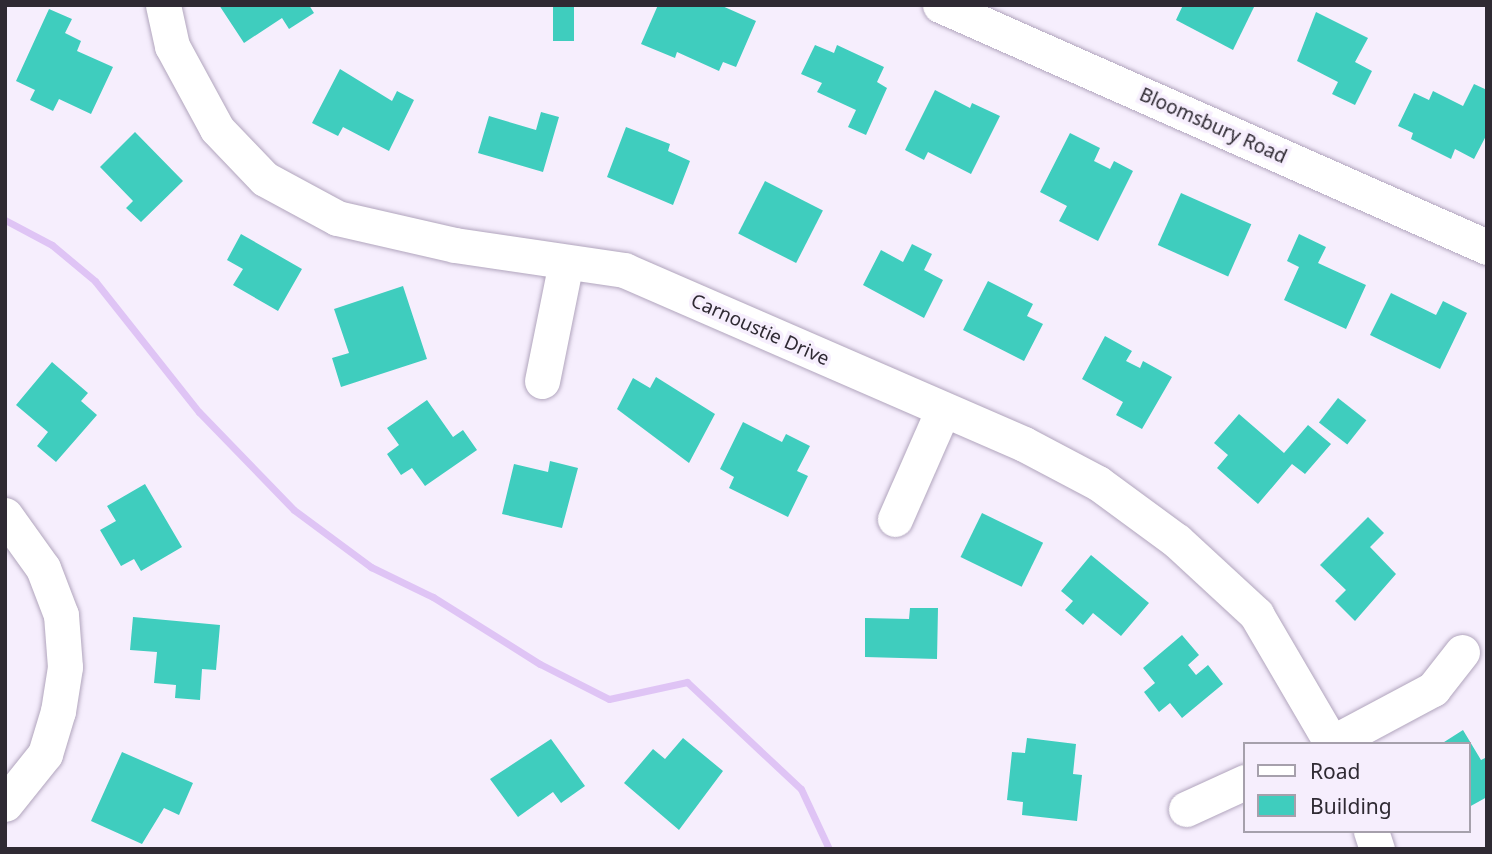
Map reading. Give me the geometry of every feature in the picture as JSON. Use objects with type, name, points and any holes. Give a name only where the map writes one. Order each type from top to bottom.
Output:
[{"type":"street","name":"Carnoustie Drive","points":[[163,5],[172,46],[218,129],[265,178],[337,218],[455,244],[624,270],[942,412],[1024,444],[1098,482],[1177,541],[1256,614],[1330,742]]},
{"type":"street","name":"Bloomsbury Road","points":[[940,5],[1487,247]]},
{"type":"street","points":[[542,381],[566,262]]},
{"type":"street","points":[[895,519],[942,412]]},
{"type":"street","points":[[5,515],[47,580],[61,615],[65,667],[58,710],[45,754],[5,804]]},
{"type":"street","points":[[1335,742],[1433,689],[1462,652]]},
{"type":"street","points":[[1186,809],[1244,782]]},
{"type":"building","points":[[219,5],[309,5],[314,13],[289,29],[282,18],[244,43]]},
{"type":"building","points":[[553,5],[574,5],[574,41],[553,41]]},
{"type":"building","points":[[658,5],[720,5],[756,21],[736,67],[723,62],[719,71],[677,52],[675,58],[641,44]]},
{"type":"building","points":[[1183,5],[1255,5],[1233,50],[1176,20]]},
{"type":"building","points":[[49,9],[72,19],[65,33],[81,41],[77,51],[113,67],[91,114],[59,99],[53,111],[30,100],[35,90],[16,81]]},
{"type":"building","points":[[1316,12],[1368,38],[1355,62],[1372,71],[1355,105],[1332,94],[1338,82],[1297,61]]},
{"type":"building","points":[[815,45],[834,53],[837,45],[884,67],[877,82],[887,88],[866,135],[848,127],[856,110],[817,92],[822,83],[801,74]]},
{"type":"building","points":[[340,69],[392,101],[397,91],[414,100],[389,151],[343,127],[338,136],[312,123]]},
{"type":"building","points":[[1474,84],[1487,90],[1487,134],[1474,159],[1455,149],[1451,159],[1411,139],[1413,133],[1398,126],[1414,93],[1429,100],[1433,91],[1463,106]]},
{"type":"building","points":[[935,90],[970,108],[972,103],[1000,116],[971,174],[928,152],[924,160],[905,150]]},
{"type":"building","points":[[541,112],[559,117],[543,172],[478,153],[489,116],[536,130]]},
{"type":"building","points":[[626,127],[670,144],[668,151],[690,161],[673,205],[607,177]]},
{"type":"building","points":[[135,132],[183,181],[141,222],[126,208],[133,201],[100,167]]},
{"type":"building","points":[[1070,133],[1100,148],[1094,161],[1110,169],[1114,161],[1133,171],[1098,241],[1059,221],[1067,206],[1040,192]]},
{"type":"building","points":[[765,181],[823,211],[796,263],[738,234]]},
{"type":"building","points":[[1181,193],[1251,224],[1228,276],[1158,245]]},
{"type":"building","points":[[241,234],[302,269],[278,311],[233,285],[243,269],[227,260]]},
{"type":"building","points":[[1299,234],[1326,247],[1318,263],[1366,285],[1346,329],[1284,300],[1299,267],[1287,261]]},
{"type":"building","points":[[912,244],[932,254],[924,270],[943,280],[924,318],[863,285],[881,250],[903,262]]},
{"type":"building","points":[[988,281],[1033,304],[1027,316],[1043,324],[1024,361],[963,330]]},
{"type":"building","points":[[403,286],[427,359],[341,387],[332,358],[349,353],[334,309]]},
{"type":"building","points":[[1391,293],[1436,315],[1443,301],[1467,313],[1440,369],[1370,335]]},
{"type":"building","points":[[1105,336],[1132,351],[1126,361],[1140,368],[1143,361],[1172,377],[1142,429],[1116,415],[1123,402],[1082,379]]},
{"type":"building","points":[[52,362],[88,393],[81,401],[97,415],[56,462],[37,446],[48,432],[16,405]]},
{"type":"building","points":[[656,377],[715,414],[689,463],[617,409],[633,378],[650,388]]},
{"type":"building","points":[[1338,398],[1366,420],[1347,445],[1319,422]]},
{"type":"building","points":[[427,400],[453,437],[463,430],[477,450],[425,486],[412,468],[401,475],[387,454],[399,445],[387,428]]},
{"type":"building","points":[[1239,414],[1284,453],[1308,425],[1331,444],[1305,474],[1292,464],[1258,504],[1217,468],[1228,455],[1214,443]]},
{"type":"building","points":[[743,422],[782,442],[786,434],[810,446],[797,471],[808,476],[788,517],[729,488],[734,477],[720,469]]},
{"type":"building","points":[[550,461],[578,468],[562,528],[502,514],[514,464],[548,472]]},
{"type":"building","points":[[145,484],[182,547],[141,571],[134,559],[121,566],[100,530],[116,521],[107,506]]},
{"type":"building","points":[[982,513],[1043,543],[1022,587],[961,557]]},
{"type":"building","points":[[1368,517],[1384,533],[1370,547],[1396,574],[1355,621],[1335,601],[1346,590],[1320,565]]},
{"type":"building","points":[[1091,555],[1149,603],[1121,636],[1093,613],[1083,625],[1065,610],[1073,601],[1061,591]]},
{"type":"building","points":[[910,608],[938,608],[937,659],[865,657],[865,618],[909,619]]},
{"type":"building","points":[[133,617],[220,625],[216,670],[202,669],[200,700],[175,698],[176,685],[154,683],[157,652],[130,650]]},
{"type":"building","points":[[1182,635],[1199,655],[1188,665],[1196,675],[1208,665],[1223,684],[1182,718],[1170,703],[1159,712],[1144,692],[1155,683],[1143,668]]},
{"type":"building","points":[[1463,730],[1470,742],[1444,742]]},
{"type":"building","points":[[683,738],[723,771],[679,830],[624,783],[653,749],[665,759]]},
{"type":"building","points":[[1027,738],[1076,744],[1073,774],[1082,775],[1077,821],[1022,815],[1023,802],[1007,800],[1012,752],[1025,753]]},
{"type":"building","points":[[551,739],[585,786],[561,803],[553,792],[518,817],[490,779]]},
{"type":"building","points":[[1471,743],[1481,760],[1487,757],[1487,797],[1471,806]]},
{"type":"building","points":[[122,752],[193,783],[179,815],[164,808],[142,844],[91,821]]},
{"type":"waterway","points":[[5,220],[52,245],[95,281],[199,412],[294,510],[371,567],[433,597],[540,664],[609,699],[687,682],[801,789],[829,849]]}]
